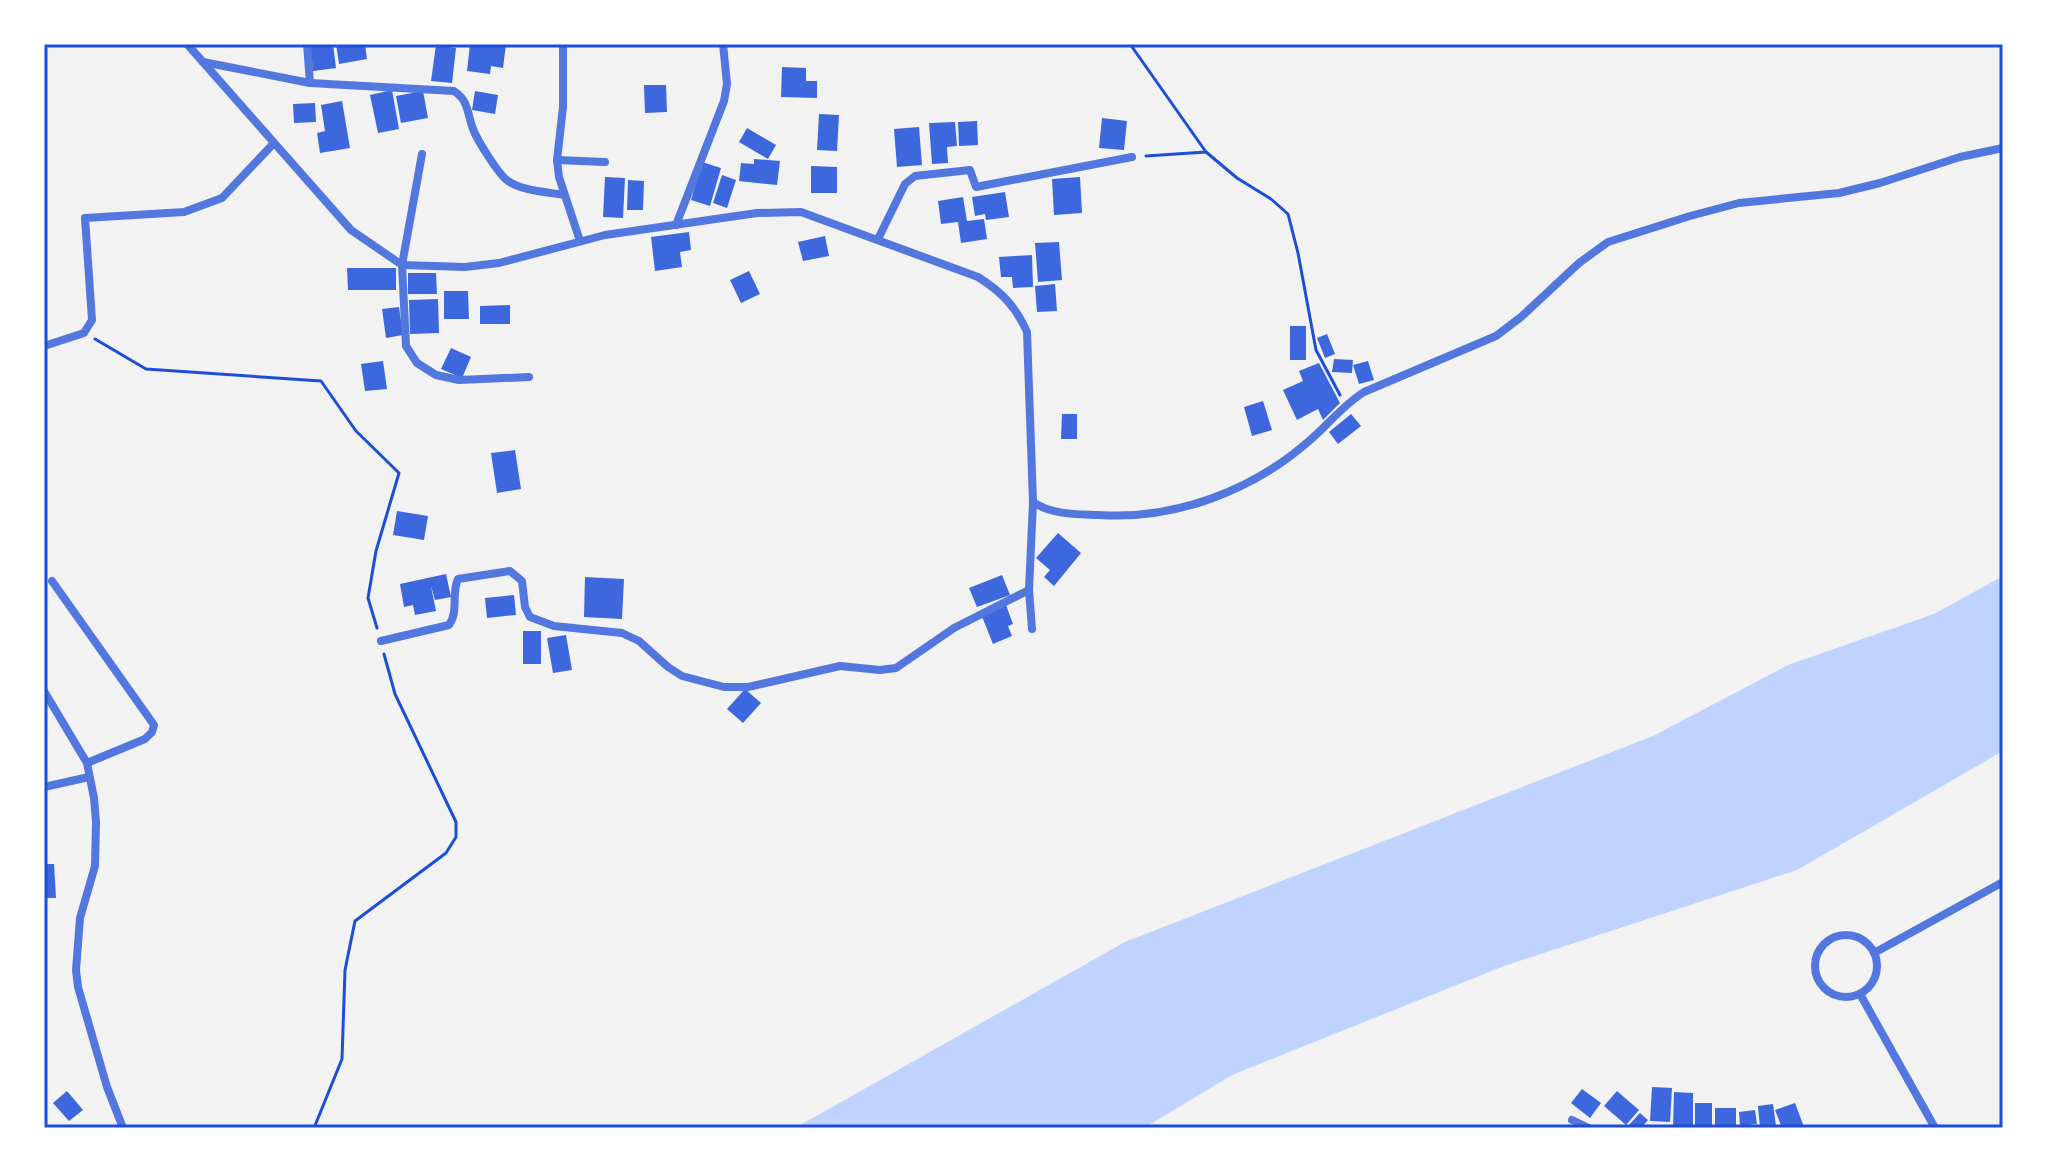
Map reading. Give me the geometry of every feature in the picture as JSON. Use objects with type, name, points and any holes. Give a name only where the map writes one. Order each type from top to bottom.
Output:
[{"type":"street","points":[[187,44],[351,230],[402,265],[432,267],[499,263],[580,241],[757,213],[801,212],[978,277],[996,288],[1016,309],[1027,332],[1033,502],[1029,590],[1032,629]]},
{"type":"street","points":[[307,44],[310,83]]},
{"type":"street","points":[[563,44],[562,130],[557,160],[564,195],[580,241]]},
{"type":"street","points":[[676,225],[724,101],[727,84],[723,44]]},
{"type":"street","points":[[203,62],[310,83],[454,91],[469,108],[473,129],[508,181],[530,189],[564,195]]},
{"type":"street","points":[[44,346],[84,333],[92,320],[85,218],[184,212],[222,198],[274,143]]},
{"type":"street","points":[[1033,502],[1057,512],[1125,516],[1190,507],[1253,481],[1309,441],[1345,404],[1376,386],[1496,336],[1579,263],[1608,242],[1739,203],[1839,193],[1960,157],[2003,148]]},
{"type":"street","points":[[422,154],[402,265],[406,346],[417,363],[436,375],[459,380],[529,377]]},
{"type":"street","points":[[878,239],[905,184],[915,176],[970,170],[976,187],[1132,157]]},
{"type":"street","points":[[557,160],[605,162]]},
{"type":"street","points":[[381,641],[449,625],[455,618],[454,587],[458,579],[510,571],[522,581],[525,607],[530,617],[540,622],[622,633],[639,641],[682,676],[724,687],[748,687],[840,666],[880,670],[896,668],[954,628],[1029,590]]},
{"type":"street","points":[[52,581],[154,725],[145,739],[87,763]]},
{"type":"street","points":[[44,691],[87,763],[96,822],[95,866],[80,918],[76,970],[78,987],[107,1087],[123,1128]]},
{"type":"street","points":[[44,787],[89,777]]},
{"type":"street","points":[[1874,953],[2003,882]]},
{"type":"street","points":[[1847,935],[1863,940],[1874,953],[1877,964],[1875,976],[1870,986],[1860,994],[1845,998],[1829,993],[1817,981],[1814,965],[1819,949],[1831,938],[1847,935]]},
{"type":"street","points":[[1860,994],[1935,1128]]},
{"type":"street","points":[[1572,1120],[1589,1128]]},
{"type":"path","points":[[1130,44],[1206,152],[1288,214],[1316,350],[1345,404]]},
{"type":"path","points":[[1132,157],[1206,152]]},
{"type":"path","points":[[84,333],[146,369],[321,381],[356,431],[399,473],[376,551],[368,598],[395,694],[456,822],[456,837],[446,853],[355,921],[345,970],[342,1059],[314,1128]]},
{"type":"water","points":[[2003,576],[2003,751],[1797,870],[1504,966],[1232,1075],[1144,1128],[795,1128],[1125,942],[1653,736],[1788,665],[1934,614]]},
{"type":"building","points":[[310,44],[333,44],[336,68],[313,71]]},
{"type":"building","points":[[336,44],[365,44],[367,59],[339,64]]},
{"type":"building","points":[[470,44],[506,44],[503,68],[491,66],[490,74],[467,71]]},
{"type":"building","points":[[436,45],[456,48],[452,83],[431,81]]},
{"type":"building","points":[[782,67],[806,68],[806,81],[817,81],[817,98],[781,97]]},
{"type":"building","points":[[644,85],[666,85],[667,112],[645,113]]},
{"type":"building","points":[[392,90],[399,129],[378,133],[370,95]]},
{"type":"building","points":[[423,91],[428,118],[401,123],[396,96]]},
{"type":"building","points":[[475,91],[498,95],[495,114],[472,110]]},
{"type":"building","points":[[342,101],[350,148],[320,153],[317,133],[325,131],[321,105]]},
{"type":"building","points":[[315,103],[316,122],[294,123],[293,104]]},
{"type":"building","points":[[819,114],[839,115],[837,151],[817,150]]},
{"type":"building","points":[[1102,118],[1127,121],[1124,150],[1099,148]]},
{"type":"building","points":[[977,121],[978,145],[959,146],[958,122]]},
{"type":"building","points":[[955,122],[957,146],[947,147],[948,163],[932,164],[929,123]]},
{"type":"building","points":[[919,127],[922,165],[897,167],[894,129]]},
{"type":"building","points":[[747,128],[776,145],[768,159],[739,142]]},
{"type":"building","points":[[754,159],[780,161],[777,185],[739,181],[741,163],[754,164]]},
{"type":"building","points":[[702,162],[721,168],[710,206],[691,200]]},
{"type":"building","points":[[811,166],[837,167],[837,193],[811,193]]},
{"type":"building","points":[[722,175],[736,180],[727,208],[713,203]]},
{"type":"building","points":[[605,177],[625,178],[623,218],[603,217]]},
{"type":"building","points":[[1080,177],[1082,213],[1054,215],[1052,179]]},
{"type":"building","points":[[628,180],[644,181],[643,210],[627,210]]},
{"type":"building","points":[[1005,192],[1009,217],[986,220],[985,214],[975,216],[972,197]]},
{"type":"building","points":[[963,197],[967,221],[984,219],[987,239],[961,243],[958,222],[941,224],[938,201]]},
{"type":"building","points":[[689,232],[691,250],[680,252],[682,267],[655,271],[651,237]]},
{"type":"building","points":[[825,236],[829,256],[803,261],[798,242]]},
{"type":"building","points":[[1059,242],[1062,280],[1038,282],[1035,243]]},
{"type":"building","points":[[1032,255],[1033,287],[1013,288],[1012,277],[1001,277],[999,257]]},
{"type":"building","points":[[347,268],[396,268],[396,290],[348,290]]},
{"type":"building","points":[[749,271],[760,294],[741,303],[730,280]]},
{"type":"building","points":[[408,273],[436,273],[437,294],[408,294]]},
{"type":"building","points":[[1055,284],[1057,311],[1037,312],[1035,286]]},
{"type":"building","points":[[444,291],[468,291],[469,319],[444,319]]},
{"type":"building","points":[[438,299],[439,333],[410,334],[409,300]]},
{"type":"building","points":[[510,305],[510,324],[480,324],[480,306]]},
{"type":"building","points":[[399,307],[403,335],[386,338],[382,309]]},
{"type":"building","points":[[1290,326],[1306,326],[1306,360],[1290,360]]},
{"type":"building","points":[[1327,334],[1335,354],[1325,358],[1317,338]]},
{"type":"building","points":[[451,348],[471,357],[462,378],[441,369]]},
{"type":"building","points":[[1334,359],[1353,360],[1352,373],[1332,372]]},
{"type":"building","points":[[383,361],[387,389],[365,391],[361,364]]},
{"type":"building","points":[[1368,361],[1374,380],[1359,384],[1353,365]]},
{"type":"building","points":[[1319,363],[1340,403],[1323,420],[1318,409],[1297,420],[1283,390],[1303,381],[1299,371]]},
{"type":"building","points":[[1263,401],[1272,430],[1252,436],[1244,407]]},
{"type":"building","points":[[1062,414],[1077,414],[1077,439],[1061,439]]},
{"type":"building","points":[[1351,414],[1361,426],[1338,444],[1329,432]]},
{"type":"building","points":[[515,450],[521,489],[497,493],[491,453]]},
{"type":"building","points":[[397,511],[428,516],[424,540],[393,535]]},
{"type":"building","points":[[1058,533],[1081,553],[1054,586],[1044,577],[1050,570],[1036,558]]},
{"type":"building","points":[[446,574],[451,597],[435,600],[431,586],[436,611],[415,615],[413,605],[404,607],[400,584]]},
{"type":"building","points":[[1002,575],[1010,595],[977,607],[969,588]]},
{"type":"building","points":[[585,577],[624,579],[622,619],[584,617]]},
{"type":"building","points":[[514,595],[516,615],[487,618],[485,598]]},
{"type":"building","points":[[1006,605],[1013,624],[1008,626],[1012,636],[993,644],[981,614]]},
{"type":"building","points":[[523,631],[541,631],[541,664],[523,664]]},
{"type":"building","points":[[566,635],[572,670],[553,673],[547,638]]},
{"type":"building","points":[[745,689],[761,703],[743,723],[727,709]]},
{"type":"building","points":[[44,864],[54,864],[56,898],[44,898]]},
{"type":"building","points":[[1652,1087],[1672,1088],[1670,1122],[1650,1121]]},
{"type":"building","points":[[1582,1089],[1601,1103],[1590,1118],[1571,1103]]},
{"type":"building","points":[[67,1091],[83,1110],[69,1121],[53,1103]]},
{"type":"building","points":[[1617,1091],[1639,1110],[1626,1125],[1604,1106]]},
{"type":"building","points":[[1674,1092],[1693,1093],[1693,1127],[1673,1127]]},
{"type":"building","points":[[1695,1103],[1712,1103],[1712,1128],[1695,1128]]},
{"type":"building","points":[[1795,1103],[1804,1127],[1782,1128],[1775,1110]]},
{"type":"building","points":[[1773,1104],[1776,1126],[1760,1128],[1758,1106]]},
{"type":"building","points":[[1715,1108],[1736,1108],[1736,1128],[1715,1128]]},
{"type":"building","points":[[1755,1110],[1757,1124],[1740,1126],[1739,1112]]},
{"type":"building","points":[[1640,1113],[1648,1120],[1641,1128],[1630,1128],[1628,1126]]}]
